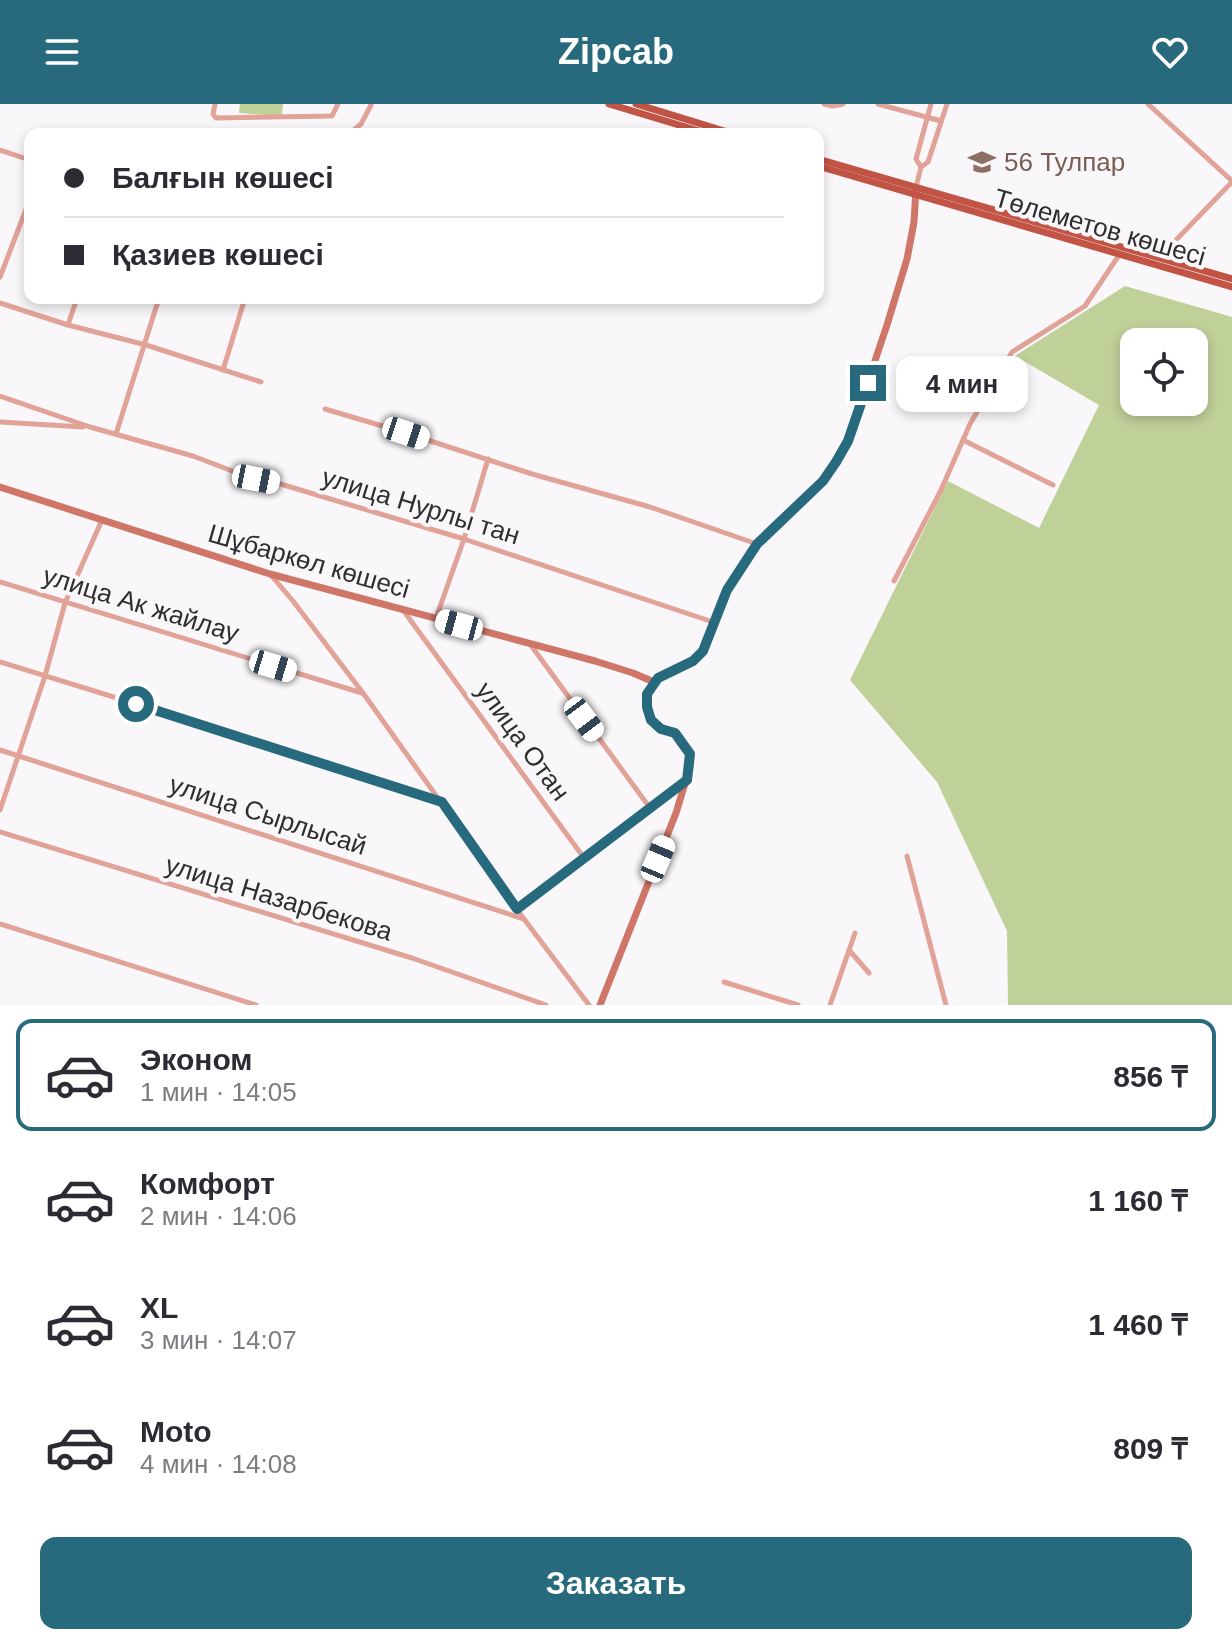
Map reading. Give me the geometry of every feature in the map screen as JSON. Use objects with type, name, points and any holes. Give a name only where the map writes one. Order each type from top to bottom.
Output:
[{"type":"main road","points":[[609,104],[689,128]]},
{"type":"main road","points":[[636,104],[714,128]]},
{"type":"main road","name":"Төлеметов көшесі","points":[[824,161],[1232,287]]},
{"type":"main road","name":"Төлеметов көшесі","points":[[824,167],[915,190]]},
{"type":"main road","name":"Төлеметов көшесі","points":[[1020,221],[1232,279]]},
{"type":"street","points":[[215,104],[213,114],[216,118],[332,116],[338,104]]},
{"type":"street","points":[[356,128],[371,104]]},
{"type":"street","points":[[824,104],[843,104]]},
{"type":"street","points":[[878,104],[941,121]]},
{"type":"street","points":[[921,167],[916,159],[931,104]]},
{"type":"street","points":[[600,1005],[687,780],[690,754],[675,733],[661,729],[651,720],[647,694],[654,682],[693,661],[703,651],[727,590],[757,544],[823,481],[848,441],[907,259],[914,222],[915,190],[921,167],[928,162],[947,104]]},
{"type":"street","points":[[1148,104],[1232,181],[1176,240],[1170,260]]},
{"type":"street","points":[[0,150],[24,158]]},
{"type":"street","points":[[0,277],[24,215]]},
{"type":"street","points":[[894,581],[941,490],[970,424],[1012,352],[1085,306],[1120,254]]},
{"type":"street","points":[[0,303],[261,382]]},
{"type":"street","points":[[68,325],[75,304]]},
{"type":"street","points":[[116,434],[157,304]]},
{"type":"street","points":[[223,370],[243,304]]},
{"type":"street","points":[[0,396],[90,427]]},
{"type":"street","points":[[325,409],[532,474],[650,507],[757,544]]},
{"type":"street","points":[[0,422],[90,427]]},
{"type":"street","name":"улица Нурлы тан","points":[[90,427],[464,539],[713,622]]},
{"type":"street","points":[[963,440],[1053,485]]},
{"type":"street","points":[[436,618],[488,459]]},
{"type":"street","name":"Шұбаркөл көшесі","points":[[0,487],[270,574],[619,668],[654,682]]},
{"type":"street","points":[[0,810],[45,676],[65,603],[102,520]]},
{"type":"street","points":[[270,574],[363,693],[589,1005]]},
{"type":"street","name":"улица Ак жайлау","points":[[0,582],[363,693]]},
{"type":"street","name":"улица Отан","points":[[402,609],[584,858]]},
{"type":"street","points":[[529,644],[650,808]]},
{"type":"street","points":[[0,662],[442,802]]},
{"type":"street","name":"улица Сырлысай","points":[[0,750],[524,919]]},
{"type":"street","points":[[517,909],[687,780]]},
{"type":"street","name":"улица Назарбекова","points":[[0,832],[412,958],[546,1005]]},
{"type":"street","points":[[907,856],[946,1005]]},
{"type":"street","points":[[0,924],[256,1005]]},
{"type":"street","points":[[830,1005],[855,933]]},
{"type":"street","points":[[849,950],[869,973]]},
{"type":"street","points":[[724,982],[798,1005]]},
{"type":"green space","points":[[240,104],[283,104],[282,116],[239,113]]},
{"type":"green space","points":[[1125,286],[1232,317],[1232,1005],[1008,1005],[1007,931],[937,782],[850,680],[948,481],[1039,528],[1099,405],[1015,356]]},
{"type":"place","name":"56 Тулпар","points":[[982,162]]},
{"type":"route","points":[[136,704],[442,802],[517,909],[687,780],[690,754],[675,733],[661,729],[651,720],[647,694],[658,678],[693,661],[703,651],[727,590],[757,544],[823,481],[836,462],[848,441],[868,383]]}]
